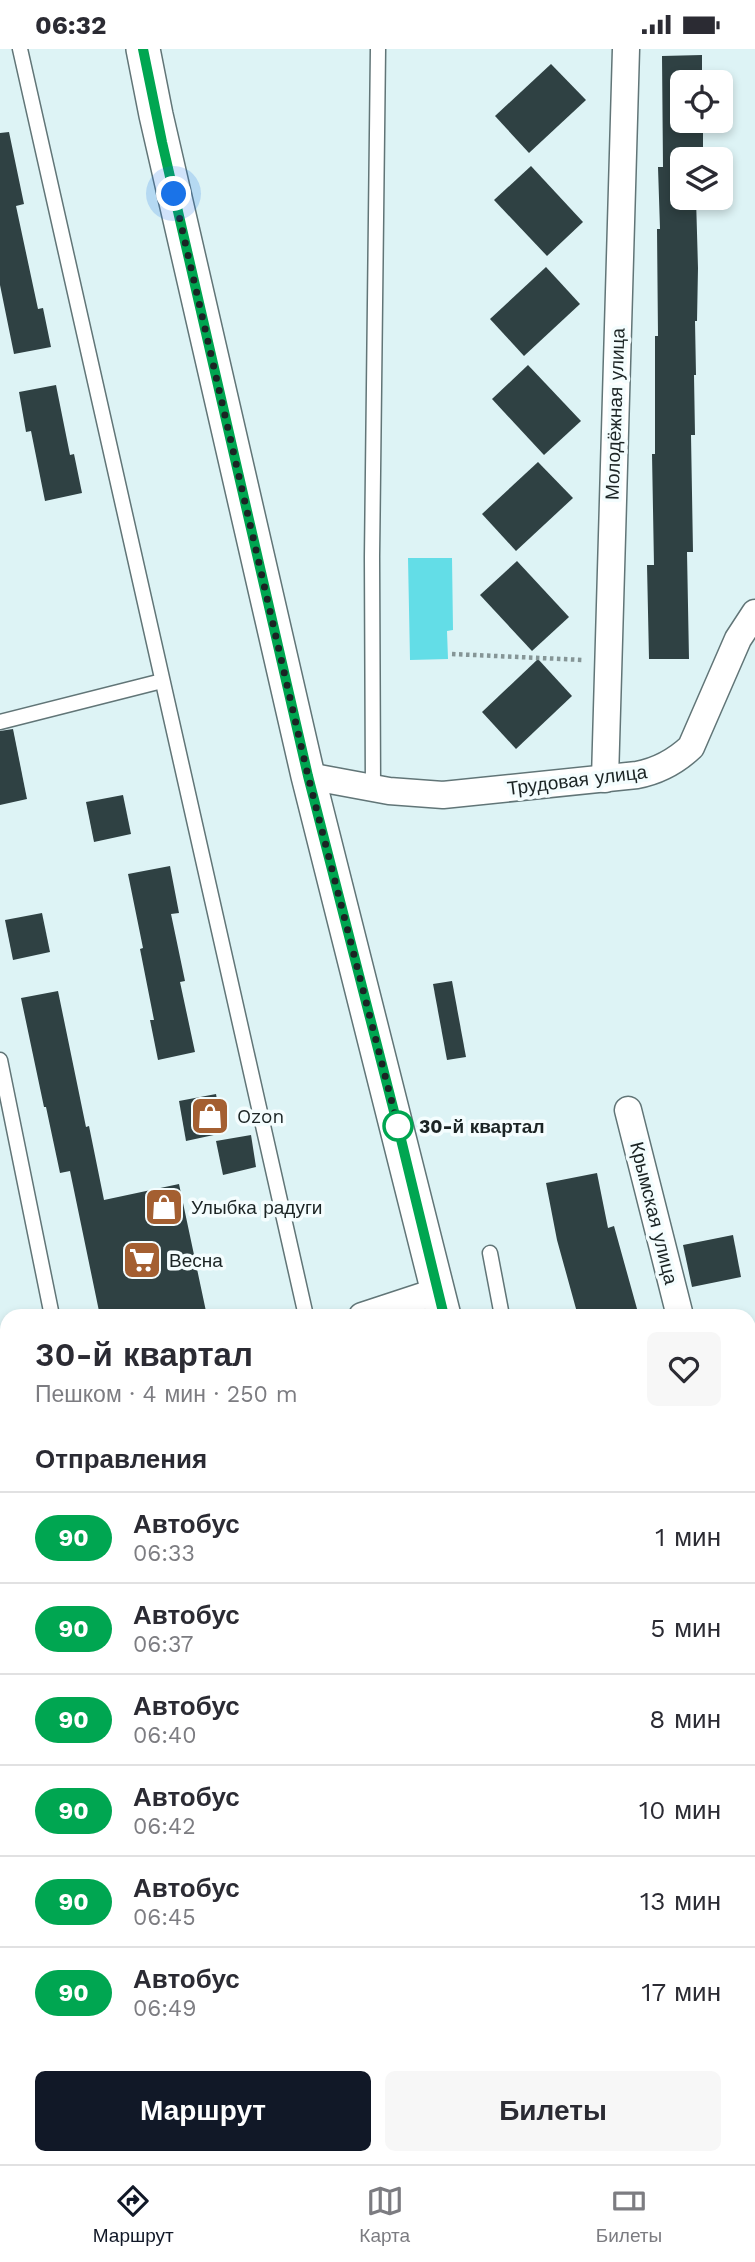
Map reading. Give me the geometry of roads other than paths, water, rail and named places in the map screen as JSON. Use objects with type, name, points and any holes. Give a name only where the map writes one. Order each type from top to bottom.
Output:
[{"type":"street","points":[[143,49],[159,129],[308,776],[441,1303],[405,1309]]},
{"type":"street","name":"Молодёжная улица","points":[[604,779],[626,49]]},
{"type":"street","name":"Трудовая улица","points":[[308,776],[373,789],[443,795],[604,779],[660,769],[691,747],[738,639],[755,613]]},
{"type":"street","name":"Крымская улица","points":[[628,1109],[678,1309]]},
{"type":"lane","points":[[20,49],[304,1309]]},
{"type":"lane","points":[[373,789],[372,544],[378,49]]},
{"type":"lane","points":[[0,722],[162,681]]},
{"type":"lane","points":[[0,1060],[51,1309]]},
{"type":"lane","points":[[490,1253],[501,1309]]},
{"type":"place","name":"Ozon","points":[[210,1116]]},
{"type":"place","name":"30-й квартал","points":[[398,1126]]},
{"type":"place","name":"Улыбка радуги","points":[[164,1207]]},
{"type":"place","name":"Весна","points":[[142,1260]]}]
